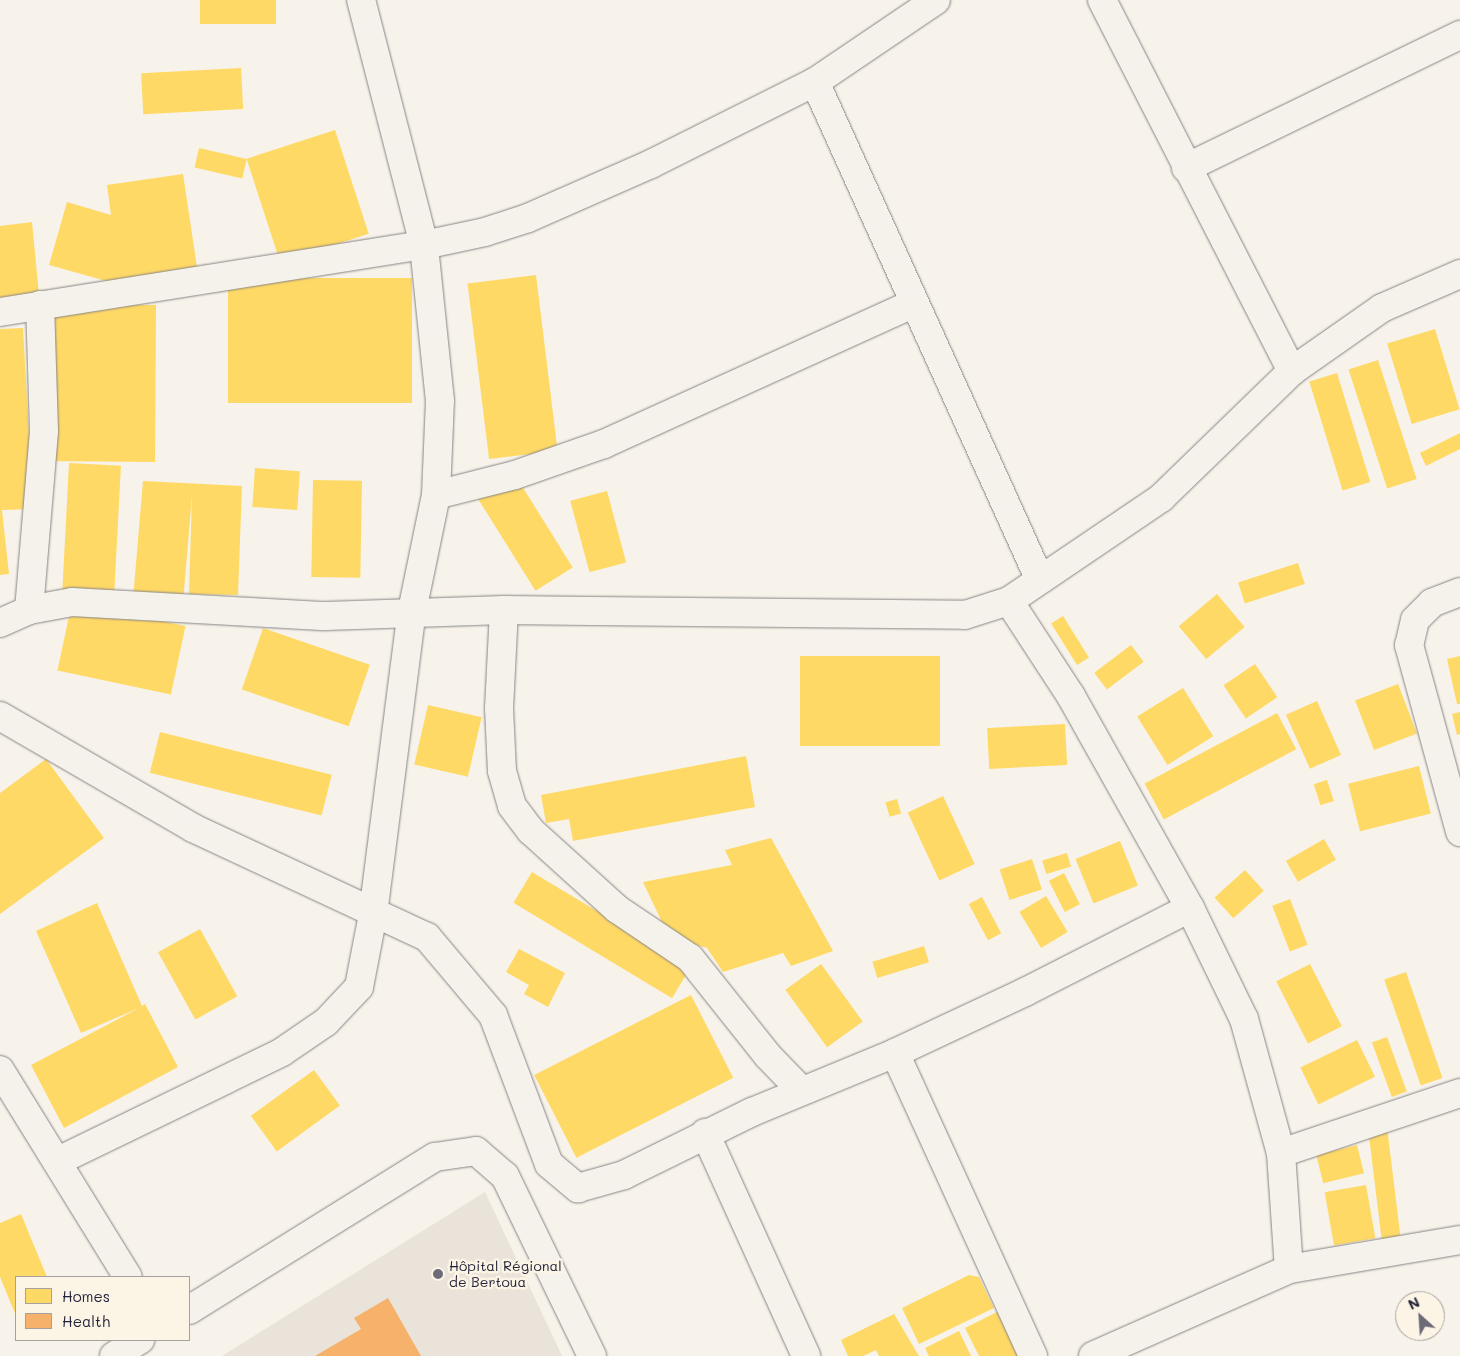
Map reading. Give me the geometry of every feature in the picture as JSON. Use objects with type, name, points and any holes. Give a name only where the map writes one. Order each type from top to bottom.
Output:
[{"type":"street","points":[[58,1162],[282,1052],[326,1022],[358,987],[373,914],[412,611],[436,495],[440,401],[424,245],[361,0]]},
{"type":"street","points":[[0,312],[424,245],[484,232],[528,218],[651,164],[815,82],[936,0]]},
{"type":"street","points":[[1102,0],[1186,168],[1292,371]]},
{"type":"street","points":[[1186,168],[1460,35]]},
{"type":"street","points":[[815,82],[1040,580]]},
{"type":"street","points":[[0,623],[29,610],[72,602],[326,616],[412,611],[504,610],[965,614],[1009,601],[1161,498],[1292,371],[1382,308],[1460,274]]},
{"type":"street","points":[[436,495],[515,475],[604,444],[915,303]]},
{"type":"street","points":[[29,610],[44,431],[40,305]]},
{"type":"street","points":[[1460,592],[1432,603],[1415,620],[1410,645],[1460,832]]},
{"type":"street","points":[[1009,601],[1071,696],[1190,908],[1244,1019],[1281,1152],[1289,1269]]},
{"type":"street","points":[[504,610],[500,735],[502,771],[512,806],[531,831],[617,909],[690,958],[768,1056],[801,1090]]},
{"type":"street","points":[[0,716],[193,828],[373,914],[427,937],[493,1015],[549,1164],[578,1188],[624,1174],[705,1133],[801,1090],[895,1053],[1025,992],[1190,908]]},
{"type":"street","points":[[895,1053],[1033,1356]]},
{"type":"street","points":[[0,1070],[127,1276]]},
{"type":"street","points":[[1281,1152],[1460,1093]]},
{"type":"street","points":[[705,1133],[806,1356]]},
{"type":"street","points":[[190,1309],[435,1157],[476,1151],[505,1176],[592,1356]]},
{"type":"street","points":[[1093,1356],[1289,1269],[1460,1240]]},
{"type":"street","points":[[114,1356],[138,1341]]},
{"type":"shaded area","name":"Hôpital Régional de Bertoua","points":[[485,1192],[562,1356],[222,1356]]},
{"type":"building: Homes","points":[[200,0],[276,0],[276,24],[200,24]]},
{"type":"building: Homes","points":[[241,68],[243,109],[143,114],[141,73]]},
{"type":"building: Homes","points":[[335,130],[369,234],[280,262],[247,159]]},
{"type":"building: Homes","points":[[199,148],[247,159],[242,179],[195,167]]},
{"type":"building: Homes","points":[[183,174],[197,267],[124,286],[49,265],[67,202],[111,215],[107,185]]},
{"type":"building: Homes","points":[[32,222],[40,305],[156,305],[155,462],[39,461],[40,311],[0,315],[0,226]]},
{"type":"building: Homes","points":[[536,275],[558,451],[489,459],[468,283]]},
{"type":"building: Homes","points":[[228,278],[412,278],[412,403],[228,403]]},
{"type":"building: Homes","points":[[23,328],[33,509],[2,510],[9,574],[0,575],[0,329]]},
{"type":"building: Homes","points":[[1435,329],[1460,409],[1412,424],[1387,344]]},
{"type":"building: Homes","points":[[1378,360],[1417,479],[1387,488],[1349,370]]},
{"type":"building: Homes","points":[[1337,373],[1370,482],[1343,490],[1309,381]]},
{"type":"building: Homes","points":[[1460,433],[1460,449],[1426,466],[1420,453]]},
{"type":"building: Homes","points":[[69,463],[121,466],[114,598],[62,595]]},
{"type":"building: Homes","points":[[255,468],[300,471],[297,510],[252,507]]},
{"type":"building: Homes","points":[[515,475],[573,567],[535,591],[478,498]]},
{"type":"building: Homes","points":[[313,480],[362,481],[360,578],[311,577]]},
{"type":"building: Homes","points":[[143,481],[242,486],[238,595],[189,594],[192,496],[183,602],[133,599]]},
{"type":"building: Homes","points":[[607,491],[626,562],[589,572],[570,501]]},
{"type":"building: Homes","points":[[1298,563],[1305,584],[1245,603],[1238,582]]},
{"type":"building: Homes","points":[[1217,594],[1245,627],[1206,659],[1179,626]]},
{"type":"building: Homes","points":[[72,602],[185,626],[171,695],[57,670]]},
{"type":"building: Homes","points":[[1063,616],[1089,658],[1077,665],[1051,623]]},
{"type":"building: Homes","points":[[263,628],[370,665],[349,726],[242,689]]},
{"type":"building: Homes","points":[[1131,645],[1144,662],[1107,689],[1094,673]]},
{"type":"building: Homes","points":[[800,656],[940,656],[940,746],[800,746]]},
{"type":"building: Homes","points":[[1460,656],[1460,704],[1457,704],[1447,659]]},
{"type":"building: Homes","points":[[1255,664],[1277,697],[1246,718],[1223,685]]},
{"type":"building: Homes","points":[[1398,684],[1417,733],[1374,750],[1355,700]]},
{"type":"building: Homes","points":[[1183,688],[1213,736],[1167,765],[1137,717]]},
{"type":"building: Homes","points":[[1317,701],[1341,755],[1310,769],[1286,715]]},
{"type":"building: Homes","points":[[428,705],[482,717],[468,777],[414,764]]},
{"type":"building: Homes","points":[[1460,712],[1460,734],[1457,735],[1452,714]]},
{"type":"building: Homes","points":[[1277,713],[1296,749],[1164,820],[1145,783]]},
{"type":"building: Homes","points":[[1065,724],[1067,765],[989,769],[987,728]]},
{"type":"building: Homes","points":[[160,732],[332,775],[322,816],[150,773]]},
{"type":"building: Homes","points":[[746,756],[755,807],[573,841],[569,819],[546,823],[541,795]]},
{"type":"building: Homes","points":[[46,759],[104,838],[0,914],[0,793]]},
{"type":"building: Homes","points":[[1419,766],[1431,814],[1360,831],[1348,784]]},
{"type":"building: Homes","points":[[1327,780],[1334,801],[1320,805],[1314,784]]},
{"type":"building: Homes","points":[[943,796],[975,864],[939,880],[908,812]]},
{"type":"building: Homes","points":[[897,799],[901,813],[890,817],[885,802]]},
{"type":"building: Homes","points":[[771,838],[833,951],[791,966],[783,953],[723,972],[707,948],[669,937],[643,882],[732,865],[725,850]]},
{"type":"building: Homes","points":[[1324,839],[1336,860],[1298,882],[1286,861]]},
{"type":"building: Homes","points":[[1120,841],[1138,886],[1093,903],[1075,859]]},
{"type":"building: Homes","points":[[1067,853],[1071,866],[1046,874],[1042,861]]},
{"type":"building: Homes","points":[[1032,859],[1042,889],[1010,900],[1000,870]]},
{"type":"building: Homes","points":[[1245,870],[1264,891],[1233,918],[1215,897]]},
{"type":"building: Homes","points":[[532,872],[691,967],[672,998],[513,903]]},
{"type":"building: Homes","points":[[1064,873],[1080,904],[1065,912],[1049,881]]},
{"type":"building: Homes","points":[[1046,896],[1068,932],[1041,948],[1019,912]]},
{"type":"building: Homes","points":[[982,897],[1001,933],[988,940],[969,904]]},
{"type":"building: Homes","points":[[1290,899],[1308,945],[1290,952],[1272,906]]},
{"type":"building: Homes","points":[[97,903],[142,1006],[145,1004],[178,1067],[64,1128],[31,1065],[139,1008],[81,1033],[36,931]]},
{"type":"building: Homes","points":[[200,929],[237,996],[195,1020],[158,952]]},
{"type":"building: Homes","points":[[924,946],[929,962],[877,978],[872,962]]},
{"type":"building: Homes","points":[[519,949],[565,973],[548,1007],[524,994],[529,985],[506,972]]},
{"type":"building: Homes","points":[[821,964],[863,1021],[827,1047],[785,990]]},
{"type":"building: Homes","points":[[1310,964],[1342,1026],[1308,1044],[1276,981]]},
{"type":"building: Homes","points":[[1406,972],[1442,1078],[1421,1085],[1384,979]]},
{"type":"building: Homes","points":[[691,995],[733,1078],[576,1158],[534,1075]]},
{"type":"building: Homes","points":[[1387,1037],[1407,1092],[1392,1097],[1372,1042]]},
{"type":"building: Homes","points":[[1357,1040],[1375,1077],[1318,1104],[1300,1068]]},
{"type":"building: Homes","points":[[314,1070],[340,1106],[277,1151],[251,1116]]},
{"type":"building: Homes","points":[[1387,1127],[1401,1238],[1382,1240],[1368,1129]]},
{"type":"building: Homes","points":[[1357,1145],[1364,1173],[1323,1183],[1316,1155]]},
{"type":"building: Homes","points":[[1366,1185],[1375,1238],[1334,1245],[1325,1192]]},
{"type":"building: Homes","points":[[21,1214],[47,1276],[15,1276],[15,1314],[0,1277],[0,1223]]},
{"type":"building: Homes","points":[[969,1275],[979,1277],[994,1308],[919,1344],[902,1308]]},
{"type":"building: Homes","points":[[997,1312],[1019,1356],[979,1356],[965,1328]]},
{"type":"building: Homes","points":[[894,1314],[919,1356],[879,1356],[876,1350],[863,1356],[848,1356],[841,1340]]},
{"type":"building: Homes","points":[[959,1331],[971,1356],[929,1356],[925,1348]]},
{"type":"building: Health","points":[[388,1298],[421,1356],[315,1356],[361,1329],[354,1318]]},
{"type":"place","name":"Hôpital Régional de Bertoua","points":[[438,1274]]}]
